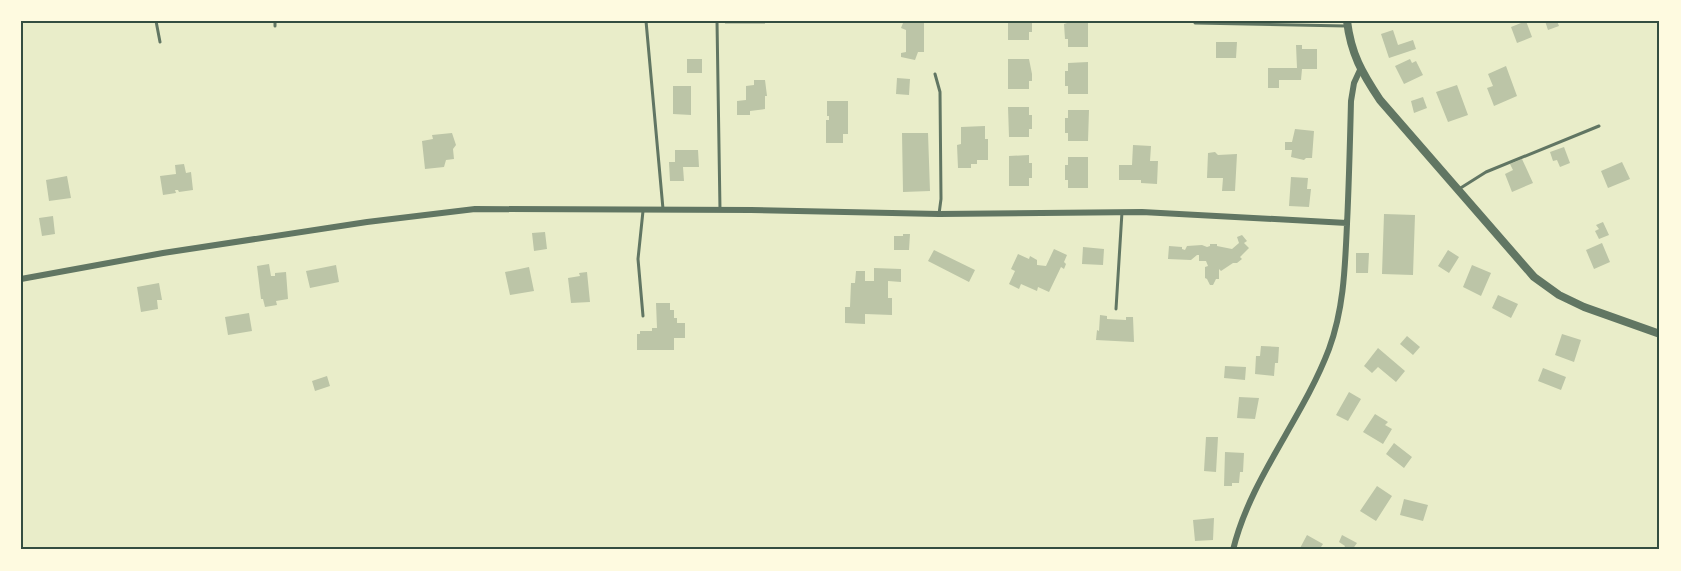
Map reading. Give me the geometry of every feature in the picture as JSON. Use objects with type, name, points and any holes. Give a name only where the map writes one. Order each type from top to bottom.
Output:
[{"type":"street","points":[[1347,24],[1353,52],[1360,70],[1380,100],[1534,277],[1559,295],[1584,307],[1660,334]]},
{"type":"street","points":[[1233,550],[1249,505],[1329,349],[1340,311],[1346,271],[1351,101],[1354,83],[1360,70]]},
{"type":"street","points":[[21,279],[163,254],[425,214],[475,209],[663,209],[939,214],[1122,212],[1347,223]]},
{"type":"lane","points":[[156,21],[160,42]]},
{"type":"lane","points":[[275,21],[275,26]]},
{"type":"lane","points":[[646,21],[663,209]]},
{"type":"lane","points":[[717,21],[720,210]]},
{"type":"lane","points":[[1195,23],[1347,24]]},
{"type":"lane","points":[[935,74],[940,92],[941,199],[939,214]]},
{"type":"lane","points":[[1458,190],[1486,172],[1599,126]]},
{"type":"lane","points":[[643,209],[638,258],[643,316]]},
{"type":"lane","points":[[1116,309],[1122,212]]},
{"type":"building","points":[[725,21],[765,21],[765,24],[725,24]]},
{"type":"building","points":[[1008,21],[1032,21],[1029,40],[1008,40]]},
{"type":"building","points":[[1067,21],[1088,21],[1088,47],[1068,47],[1064,24]]},
{"type":"building","points":[[1526,21],[1532,37],[1517,43],[1511,27]]},
{"type":"building","points":[[1545,21],[1557,21],[1559,26],[1548,30]]},
{"type":"building","points":[[903,23],[924,23],[924,52],[918,52],[915,60],[901,57],[901,53],[906,52],[906,30],[901,28]]},
{"type":"building","points":[[1393,30],[1398,45],[1413,40],[1416,49],[1389,58],[1381,34]]},
{"type":"building","points":[[1216,42],[1237,42],[1236,58],[1216,58]]},
{"type":"building","points":[[1296,45],[1302,45],[1302,49],[1317,49],[1317,69],[1302,69],[1301,80],[1279,80],[1279,88],[1268,88],[1268,68],[1297,68]]},
{"type":"building","points":[[687,59],[702,59],[702,73],[687,73]]},
{"type":"building","points":[[1008,59],[1029,59],[1032,81],[1029,81],[1029,89],[1008,89]]},
{"type":"building","points":[[1410,59],[1412,63],[1416,61],[1423,75],[1404,84],[1395,66]]},
{"type":"building","points":[[1088,62],[1088,94],[1068,94],[1068,86],[1065,86],[1065,71],[1068,71],[1068,63]]},
{"type":"building","points":[[1506,66],[1517,96],[1494,106],[1487,88],[1493,86],[1488,74]]},
{"type":"building","points":[[897,78],[910,79],[909,95],[896,94]]},
{"type":"building","points":[[754,80],[765,80],[767,96],[765,96],[765,109],[750,111],[750,115],[737,115],[737,101],[746,100],[746,86],[754,85]]},
{"type":"building","points":[[1457,85],[1468,115],[1448,122],[1436,92]]},
{"type":"building","points":[[673,86],[691,86],[691,115],[673,114]]},
{"type":"building","points":[[1423,97],[1427,108],[1414,113],[1411,101]]},
{"type":"building","points":[[827,101],[848,101],[848,134],[843,134],[843,143],[826,143],[826,120],[829,120]]},
{"type":"building","points":[[1008,107],[1029,107],[1029,115],[1032,115],[1032,129],[1029,129],[1029,137],[1009,137]]},
{"type":"building","points":[[1068,110],[1089,110],[1088,141],[1068,141],[1068,133],[1065,133],[1065,118],[1068,118]]},
{"type":"building","points":[[985,126],[985,139],[988,139],[988,160],[977,160],[977,164],[971,164],[971,168],[958,168],[957,145],[961,144],[961,127]]},
{"type":"building","points":[[1295,129],[1314,131],[1312,158],[1304,160],[1291,157],[1292,150],[1285,150],[1285,142],[1292,142]]},
{"type":"building","points":[[452,133],[456,145],[453,149],[454,159],[446,160],[444,167],[425,169],[422,141],[433,139],[432,135]]},
{"type":"building","points":[[902,133],[928,133],[930,191],[903,192]]},
{"type":"building","points":[[1133,145],[1151,146],[1150,161],[1158,161],[1157,184],[1141,183],[1141,180],[1119,180],[1119,165],[1132,165]]},
{"type":"building","points":[[1564,147],[1570,163],[1560,167],[1557,160],[1553,161],[1550,152]]},
{"type":"building","points":[[675,150],[698,150],[699,167],[683,167],[684,181],[670,181],[669,162],[675,162]]},
{"type":"building","points":[[1215,152],[1218,155],[1237,154],[1235,191],[1222,191],[1223,178],[1207,178],[1208,153]]},
{"type":"building","points":[[1029,155],[1029,163],[1032,163],[1032,178],[1029,178],[1029,186],[1009,186],[1009,156]]},
{"type":"building","points":[[1068,157],[1088,157],[1088,188],[1068,188],[1068,180],[1065,180],[1065,165],[1068,165]]},
{"type":"building","points":[[1522,159],[1533,183],[1512,192],[1505,174],[1513,170],[1510,164]]},
{"type":"building","points":[[1622,162],[1630,179],[1608,188],[1601,171]]},
{"type":"building","points":[[184,164],[186,173],[191,172],[193,190],[179,192],[175,190],[176,193],[163,195],[160,176],[176,174],[175,165]]},
{"type":"building","points":[[67,176],[71,198],[49,201],[46,180]]},
{"type":"building","points":[[1291,177],[1308,178],[1307,189],[1311,189],[1309,207],[1289,206]]},
{"type":"building","points":[[1384,214],[1415,215],[1413,275],[1382,274]]},
{"type":"building","points":[[53,216],[55,234],[42,236],[39,218]]},
{"type":"building","points":[[1603,222],[1609,235],[1599,239],[1595,231],[1599,229],[1596,225]]},
{"type":"building","points":[[545,232],[547,249],[534,251],[532,233]]},
{"type":"building","points":[[903,234],[910,234],[909,250],[894,250],[894,236],[903,236]]},
{"type":"building","points":[[1242,235],[1247,241],[1244,243],[1249,248],[1237,263],[1221,271],[1219,269],[1219,279],[1216,279],[1213,285],[1210,285],[1205,278],[1205,267],[1208,266],[1206,261],[1199,261],[1199,255],[1191,260],[1168,259],[1169,246],[1182,247],[1185,250],[1187,246],[1207,247],[1210,244],[1217,244],[1217,246],[1232,249],[1239,243],[1237,237]]},
{"type":"building","points":[[1602,243],[1610,262],[1594,269],[1586,250]]},
{"type":"building","points":[[1083,247],[1104,249],[1103,265],[1082,264]]},
{"type":"building","points":[[1054,249],[1067,255],[1064,262],[1066,264],[1064,269],[1061,267],[1049,292],[1038,287],[1037,291],[1021,284],[1019,289],[1009,284],[1015,271],[1011,269],[1018,254],[1029,259],[1030,256],[1037,260],[1037,265],[1046,266]]},
{"type":"building","points":[[934,250],[975,270],[969,282],[928,261]]},
{"type":"building","points":[[1448,250],[1459,257],[1449,273],[1438,266]]},
{"type":"building","points":[[1356,253],[1369,253],[1368,273],[1356,273]]},
{"type":"building","points":[[269,264],[271,276],[275,276],[275,273],[286,272],[288,299],[276,301],[277,305],[265,307],[261,299],[257,266]]},
{"type":"building","points":[[336,265],[339,282],[310,288],[306,271]]},
{"type":"building","points":[[1472,265],[1491,273],[1481,296],[1463,287]]},
{"type":"building","points":[[529,267],[534,291],[510,295],[505,272]]},
{"type":"building","points":[[874,268],[901,269],[901,282],[888,281],[888,298],[892,298],[892,315],[865,314],[865,324],[845,323],[845,307],[850,307],[851,283],[855,283],[856,271],[865,271],[865,281],[874,281]]},
{"type":"building","points":[[587,272],[590,302],[571,303],[568,278]]},
{"type":"building","points":[[159,283],[162,300],[157,300],[158,309],[141,312],[137,287]]},
{"type":"building","points":[[1498,295],[1518,304],[1511,318],[1492,308]]},
{"type":"building","points":[[656,303],[670,303],[670,310],[674,310],[677,323],[685,323],[685,338],[674,338],[674,350],[637,350],[637,334],[640,334],[640,331],[652,331],[652,328],[657,328]]},
{"type":"building","points":[[249,313],[252,331],[228,335],[225,317]]},
{"type":"building","points":[[1100,315],[1107,316],[1107,319],[1126,320],[1126,317],[1133,317],[1134,342],[1096,340]]},
{"type":"building","points":[[1562,334],[1581,340],[1574,362],[1555,355]]},
{"type":"building","points":[[1407,336],[1420,347],[1413,355],[1400,344]]},
{"type":"building","points":[[1261,346],[1279,347],[1274,376],[1255,374],[1256,356],[1260,356]]},
{"type":"building","points":[[1378,348],[1405,371],[1396,382],[1378,367],[1372,373],[1364,366]]},
{"type":"building","points":[[1225,366],[1246,367],[1245,380],[1224,378]]},
{"type":"building","points":[[1543,368],[1566,377],[1561,390],[1538,381]]},
{"type":"building","points":[[327,376],[330,386],[315,391],[312,381]]},
{"type":"building","points":[[1349,392],[1361,399],[1348,421],[1336,415]]},
{"type":"building","points":[[1239,397],[1259,398],[1255,419],[1237,418]]},
{"type":"building","points":[[1375,414],[1388,422],[1385,425],[1392,429],[1383,444],[1363,432]]},
{"type":"building","points":[[1206,437],[1218,437],[1216,472],[1204,471]]},
{"type":"building","points":[[1394,443],[1412,457],[1404,468],[1386,454]]},
{"type":"building","points":[[1225,452],[1244,453],[1243,472],[1240,472],[1239,483],[1232,483],[1232,486],[1224,486]]},
{"type":"building","points":[[1377,486],[1392,496],[1376,521],[1360,511]]},
{"type":"building","points":[[1404,499],[1428,505],[1423,521],[1400,515]]},
{"type":"building","points":[[1214,518],[1213,540],[1195,541],[1193,520]]},
{"type":"building","points":[[1307,535],[1323,544],[1319,550],[1299,550]]},
{"type":"building","points":[[1342,535],[1357,543],[1352,550],[1343,550],[1345,546],[1339,542]]}]
